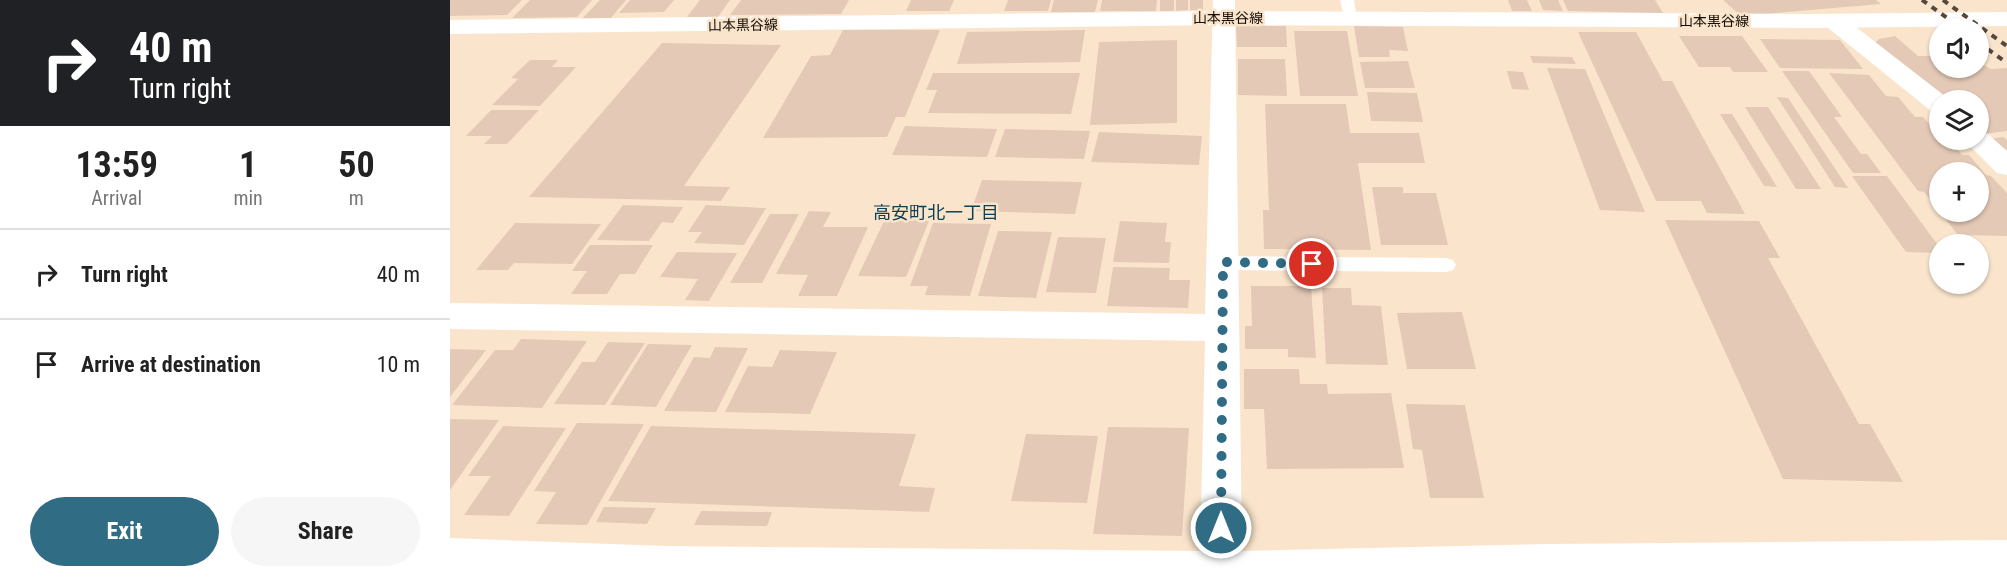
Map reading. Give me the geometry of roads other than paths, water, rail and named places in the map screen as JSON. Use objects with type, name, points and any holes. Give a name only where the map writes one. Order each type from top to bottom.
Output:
[{"type":"street","name":"山本黒谷線","points":[[450,27],[669,27],[1224,9],[1348,9],[1835,22],[2007,19]]},
{"type":"street","points":[[1221,572],[1224,9]]},
{"type":"street","points":[[1835,22],[1929,96]]},
{"type":"street","points":[[1989,150],[2007,166]]},
{"type":"street","points":[[450,315],[1222,328]]},
{"type":"street","points":[[450,558],[663,572],[1098,574],[1552,571],[2007,560]]},
{"type":"lane","points":[[1223,262],[1446,266]]},
{"type":"railway","points":[[1922,0],[1947,18]]},
{"type":"railway","points":[[1943,0],[2007,46]]},
{"type":"railway","points":[[1989,50],[2007,63]]},
{"type":"district","name":"高安町北一丁目","points":[[936,213]]}]
